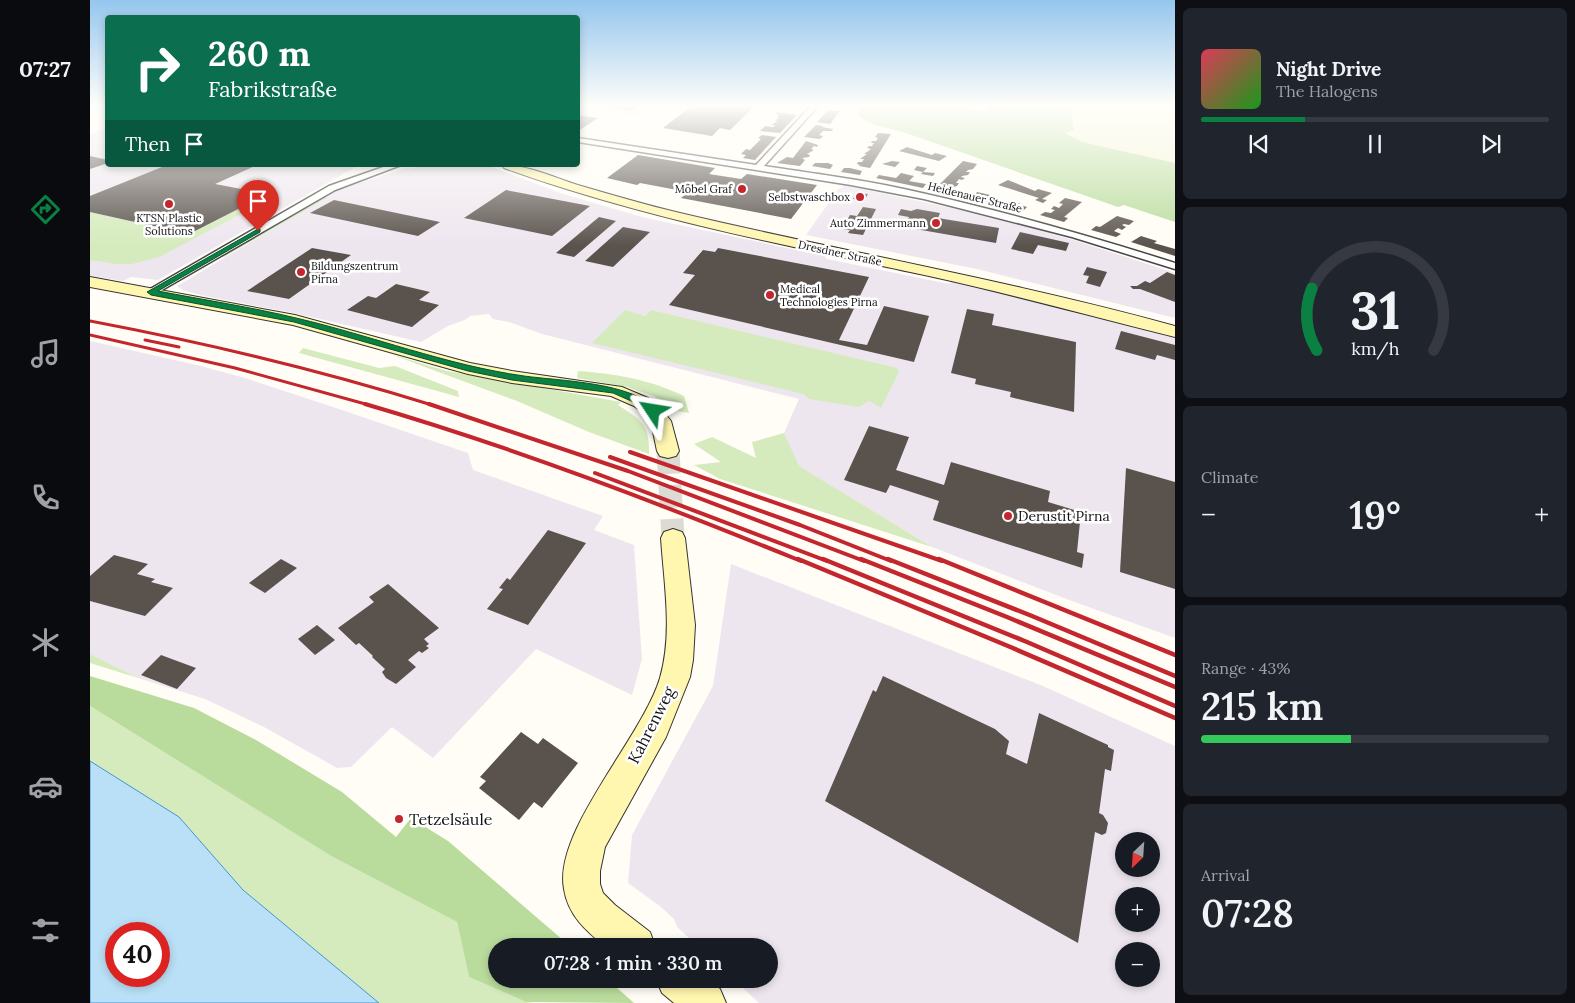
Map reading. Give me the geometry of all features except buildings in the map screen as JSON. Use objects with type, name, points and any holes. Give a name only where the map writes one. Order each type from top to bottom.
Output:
[{"type":"main road","name":"Dresdner Straße","points":[[514,167],[608,199],[706,225],[971,280],[1128,318],[1175,332]]},
{"type":"main road","name":"Dresdner Straße","points":[[542,167],[613,192],[672,208],[983,274],[1175,322]]},
{"type":"main road","points":[[90,282],[308,323],[468,368],[512,377],[615,391],[641,402],[653,411],[660,421],[668,451]]},
{"type":"main road","name":"Kahrenweg","points":[[626,938],[603,919],[586,901],[581,885],[582,866],[588,844],[665,705],[675,678],[680,650],[680,622],[673,538]]},
{"type":"street","name":"Heidenauer Straße","points":[[656,152],[884,188],[949,202],[1076,235],[1175,266]]},
{"type":"street","points":[[758,168],[773,152]]},
{"type":"street","points":[[151,292],[332,188],[391,167]]},
{"type":"street","points":[[382,170],[395,167]]},
{"type":"street","points":[[687,988],[706,1003]]},
{"type":"shaded area","points":[[90,152],[105,152],[105,167],[356,167],[158,280],[131,277],[123,281],[90,276]]},
{"type":"shaded area","points":[[1125,152],[1175,152],[1175,163]]},
{"type":"shaded area","points":[[416,167],[491,167],[563,194],[646,218],[825,256],[827,259],[949,284],[952,281],[1021,297],[1175,338],[1175,638],[1069,600],[932,547],[798,466],[784,433],[799,399],[542,334],[509,322],[493,319],[489,314],[470,316],[421,342],[298,314],[200,295],[183,290],[177,286],[290,219],[323,197],[339,189],[407,168]]},
{"type":"shaded area","points":[[843,185],[975,213],[1074,240],[1175,273],[1175,318],[977,269],[806,235]]},
{"type":"shaded area","points":[[90,341],[245,378],[345,411],[468,453],[473,470],[603,516],[594,530],[634,545],[642,659],[632,695],[536,649],[433,758],[392,727],[351,767],[337,768],[264,727],[205,699],[138,678],[90,654]]},
{"type":"shaded area","points":[[731,564],[1043,686],[1175,746],[1175,1003],[759,1003],[743,988],[778,988],[778,938],[689,938],[677,927],[674,919],[661,907],[628,883],[632,835],[713,686]]},
{"type":"green space","points":[[960,152],[1125,152],[1175,163],[1175,222],[1124,205],[1118,207]]},
{"type":"green space","points":[[558,178],[711,220],[1021,287],[1175,326],[1175,328],[692,218],[579,187]]},
{"type":"green space","points":[[268,194],[275,196],[159,257],[132,264],[116,264],[90,260],[90,212],[189,234]]},
{"type":"green space","points":[[323,197],[327,198],[224,257],[221,256]]},
{"type":"green space","points":[[625,310],[645,316],[651,310],[897,368],[899,372],[881,408],[869,401],[859,407],[809,399],[803,394],[592,343]]},
{"type":"green space","points":[[303,348],[379,368],[395,366],[458,391],[459,397],[299,353]]},
{"type":"green space","points":[[390,354],[447,371],[621,402],[618,405],[638,419],[646,429],[649,454],[589,432],[517,401]]},
{"type":"green space","points":[[578,371],[632,378],[658,385],[684,396],[689,413],[672,410],[654,396],[627,387],[577,378]]},
{"type":"green space","points":[[784,433],[799,466],[932,547],[720,479],[694,465],[721,462],[694,444],[712,437],[756,458],[752,442]]},
{"type":"green space","points":[[90,654],[138,678],[90,663]]},
{"type":"green space","points":[[90,676],[194,708],[256,740],[342,792],[396,837],[411,818],[448,841],[561,938],[488,938],[488,985],[469,977],[457,922],[331,856],[90,706]]},
{"type":"green space","points":[[90,706],[331,856],[457,922],[469,977],[488,985],[488,988],[494,988],[526,1002],[535,1003],[379,1003],[243,890],[179,817],[90,761]]},
{"type":"green space","points":[[494,988],[617,988],[634,1003],[526,1002]]},
{"type":"water","points":[[90,761],[179,817],[243,890],[379,1003],[90,1003]]},
{"type":"tunnel","points":[[668,451],[673,538]]},
{"type":"railway","points":[[90,321],[177,338],[262,358],[348,380],[432,405]]},
{"type":"railway","points":[[90,335],[235,368],[369,405]]},
{"type":"railway","points":[[145,340],[179,347]]},
{"type":"railway","points":[[365,404],[530,457],[801,561]]},
{"type":"railway","points":[[432,405],[628,471],[864,561]]},
{"type":"railway","points":[[630,452],[942,561]]},
{"type":"railway","points":[[610,457],[800,525],[891,561]]},
{"type":"railway","points":[[595,473],[827,561]]},
{"type":"railway","points":[[798,559],[1175,718]]},
{"type":"railway","points":[[823,559],[1027,642],[1175,706]]},
{"type":"railway","points":[[861,559],[1175,687]]},
{"type":"railway","points":[[888,559],[1032,616],[1175,676]]},
{"type":"railway","points":[[939,559],[1175,655]]},
{"type":"place","name":"Möbel Graf","points":[[742,189]]},
{"type":"place","name":"Selbstwaschbox","points":[[860,197]]},
{"type":"place","name":"KTSN Plastic Solutions","points":[[169,204]]},
{"type":"place","name":"Auto Zimmermann","points":[[936,223]]},
{"type":"place","name":"Bildungszentrum Pirna","points":[[301,272]]},
{"type":"place","name":"Medical Technologies Pirna","points":[[770,295]]},
{"type":"place","name":"Derustit Pirna","points":[[1008,516]]},
{"type":"place","name":"Tetzelsäule","points":[[399,819]]},
{"type":"route","points":[[258,231],[151,292],[295,320],[468,368],[512,377],[615,391],[641,402],[653,411]]}]
